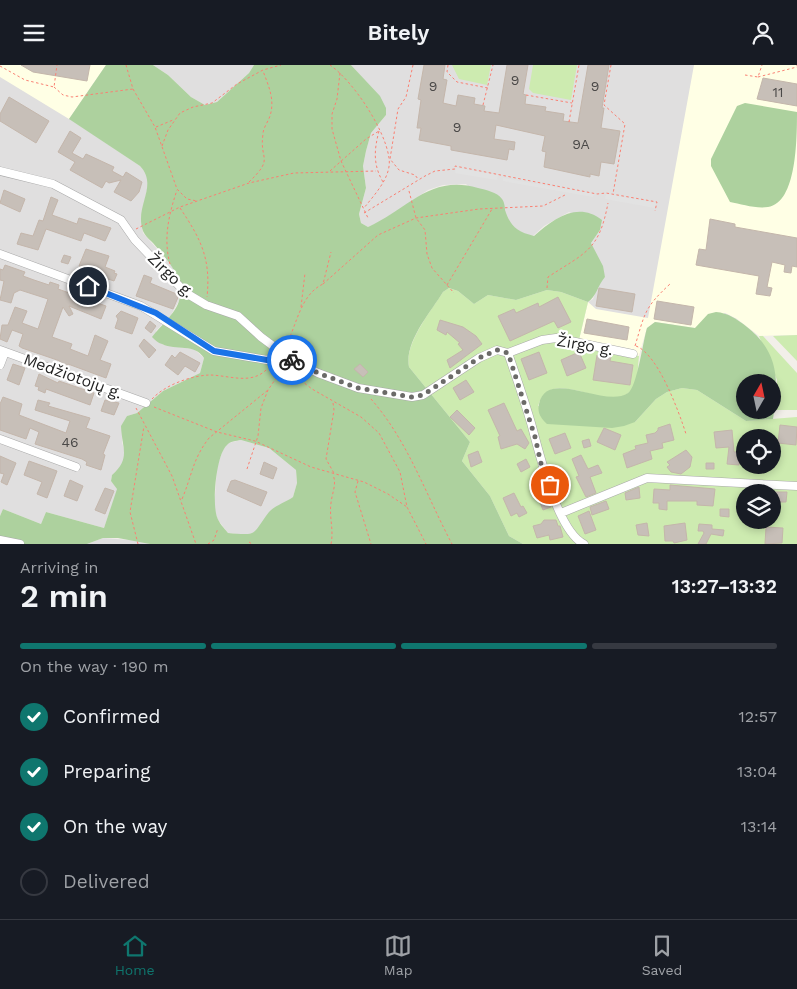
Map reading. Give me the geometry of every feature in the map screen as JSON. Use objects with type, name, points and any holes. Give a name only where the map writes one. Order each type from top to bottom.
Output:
[{"type":"street","name":"Žirgo g.","points":[[0,171],[53,185],[121,219],[131,231],[135,241],[186,293],[206,305],[238,316],[277,357],[364,390],[412,397],[423,395],[479,358],[497,350],[508,353],[542,340],[556,337],[634,350]]},
{"type":"street","points":[[0,254],[141,306],[214,351],[260,359],[277,357]]},
{"type":"street","points":[[0,365],[2,351]]},
{"type":"street","name":"Medžiotojų g.","points":[[2,351],[148,404]]},
{"type":"street","points":[[508,353],[535,437],[542,468],[561,513],[576,539],[584,544]]},
{"type":"street","points":[[0,439],[76,467]]},
{"type":"street","points":[[561,513],[647,478],[797,486]]},
{"type":"street","points":[[0,540],[20,544]]},
{"type":"path","points":[[54,87],[57,65]]},
{"type":"path","points":[[126,65],[133,89],[155,127],[177,189],[187,199],[200,201]]},
{"type":"path","points":[[162,147],[168,130],[180,113],[193,107],[212,103],[238,84],[262,71],[281,65]]},
{"type":"path","points":[[330,65],[340,72],[355,90],[379,131],[390,159],[399,170],[415,175],[418,179]]},
{"type":"path","points":[[364,208],[383,183],[390,159],[398,109],[406,97],[412,65]]},
{"type":"path","points":[[448,65],[447,72],[456,81],[488,88]]},
{"type":"path","points":[[483,105],[493,65]]},
{"type":"path","points":[[570,122],[579,65]]},
{"type":"path","points":[[611,65],[604,105],[625,124],[613,194]]},
{"type":"path","points":[[758,77],[762,65]]},
{"type":"path","points":[[0,66],[25,80],[54,87],[63,95],[72,97],[133,89]]},
{"type":"path","points":[[745,75],[758,77],[797,66]]},
{"type":"path","points":[[249,183],[261,171],[266,158],[262,132],[273,107],[272,95],[262,71]]},
{"type":"path","points":[[340,72],[337,99],[332,114],[332,129],[345,171],[368,218]]},
{"type":"path","points":[[526,95],[573,103]]},
{"type":"path","points":[[155,127],[174,120]]},
{"type":"path","points":[[330,171],[366,139],[379,131]]},
{"type":"path","points":[[379,131],[374,154],[376,171],[383,183]]},
{"type":"path","points":[[364,213],[418,179],[435,171],[455,169],[455,166],[602,195],[606,193],[657,202],[655,211]]},
{"type":"path","points":[[131,231],[180,207],[249,183],[294,173],[376,171]]},
{"type":"path","points":[[171,277],[166,250],[169,213],[177,189]]},
{"type":"path","points":[[409,191],[416,218],[425,230],[427,254],[432,268],[454,293]]},
{"type":"path","points":[[300,311],[317,287],[323,284],[378,235],[416,218],[449,212],[543,206],[565,195]]},
{"type":"path","points":[[547,288],[548,277],[588,253],[601,234],[608,203]]},
{"type":"path","points":[[180,207],[199,236],[207,261],[206,305]]},
{"type":"path","points":[[446,286],[492,208]]},
{"type":"path","points":[[323,284],[331,252]]},
{"type":"path","points":[[305,273],[300,311],[291,335],[266,370],[256,377],[245,379],[208,375],[193,377],[156,395],[148,404],[218,432],[255,441],[334,475],[377,487],[406,507]]},
{"type":"path","points":[[670,284],[650,302],[646,309],[634,350],[644,349],[665,382],[686,434]]},
{"type":"path","points":[[277,357],[283,367],[297,379],[361,417],[379,433],[400,473],[406,507],[426,544]]},
{"type":"path","points":[[247,469],[258,436],[259,414],[268,390],[283,367]]},
{"type":"path","points":[[181,500],[189,482],[192,465],[202,447],[268,390]]},
{"type":"path","points":[[364,390],[383,413],[405,449],[452,544]]},
{"type":"path","points":[[136,399],[136,409],[166,462],[196,544]]},
{"type":"path","points":[[331,544],[333,532],[331,505],[335,481],[326,459],[334,411],[333,402]]},
{"type":"path","points":[[138,544],[130,512],[144,425]]},
{"type":"path","points":[[358,481],[355,492],[372,544]]},
{"type":"path","points":[[208,544],[214,540],[218,528]]},
{"type":"shaded area","points":[[0,65],[106,65],[70,119],[140,166],[147,174],[149,180],[141,218],[143,233],[173,267],[179,279],[180,299],[171,315],[156,331],[163,345],[194,349],[204,358],[200,373],[163,391],[137,413],[127,416],[122,442],[126,458],[120,468],[112,475],[111,481],[118,488],[104,528],[46,512],[41,524],[3,509],[0,516]]},
{"type":"shaded area","points":[[0,65],[106,65],[69,119],[0,77]]},
{"type":"shaded area","points":[[153,65],[254,65],[249,73],[217,102],[205,105],[191,97],[168,75]]},
{"type":"shaded area","points":[[351,65],[797,65],[797,335],[759,336],[737,319],[647,328],[639,356],[578,344],[588,302],[593,299],[598,285],[605,277],[591,243],[600,230],[569,212],[544,226],[533,236],[520,233],[466,184],[443,185],[428,190],[383,220],[368,227],[361,223],[359,214],[366,188],[363,166],[366,151],[371,133],[386,115],[379,96]]},
{"type":"shaded area","points":[[694,65],[797,65],[797,335],[759,336],[737,319],[725,313],[695,328],[655,322],[647,328],[639,356],[578,344],[588,302],[596,309],[648,318]]},
{"type":"shaded area","points":[[456,168],[498,175],[497,180],[455,173]]},
{"type":"shaded area","points":[[503,178],[594,194],[593,197],[503,181]]},
{"type":"shaded area","points":[[606,194],[656,203],[655,208],[605,199]]},
{"type":"shaded area","points":[[241,440],[269,448],[296,470],[297,483],[293,497],[263,522],[258,531],[247,535],[228,533],[218,520],[214,510],[217,466],[228,443]]},
{"type":"shaded area","points":[[103,538],[142,541],[150,544],[87,544]]},
{"type":"green space","points":[[106,65],[153,65],[168,75],[191,97],[205,105],[217,102],[249,73],[254,65],[351,65],[380,96],[386,108],[386,115],[371,133],[366,151],[363,166],[366,188],[359,214],[361,223],[368,227],[433,189],[461,185],[491,192],[500,197],[512,224],[523,233],[534,236],[550,223],[566,214],[584,212],[593,214],[602,220],[600,230],[591,243],[603,266],[605,277],[588,302],[561,292],[547,290],[516,300],[488,295],[474,304],[458,291],[449,288],[443,292],[426,318],[414,338],[411,348],[409,367],[470,442],[462,461],[490,496],[509,536],[523,544],[150,544],[118,538],[103,538],[87,544],[0,544],[0,516],[3,509],[41,524],[46,512],[104,528],[117,489],[111,481],[112,475],[122,463],[124,453],[121,426],[127,416],[137,413],[163,391],[200,373],[204,358],[196,350],[167,346],[159,343],[152,337],[169,318],[179,302],[180,288],[172,267],[143,231],[141,213],[147,189],[145,174],[140,166],[69,119]],"holes":[[[241,440],[269,448],[296,470],[297,483],[293,497],[271,510],[254,532],[245,534],[228,533],[218,519],[215,501],[216,479],[223,450],[233,441]]]},
{"type":"green space","points":[[452,65],[491,65],[487,85],[459,79]]},
{"type":"green space","points":[[533,65],[577,65],[571,100],[533,93],[529,89]]},
{"type":"green space","points":[[745,103],[797,112],[797,137],[790,182],[785,194],[778,203],[768,207],[754,207],[730,202],[711,166],[711,159],[737,106]]},
{"type":"green space","points":[[449,288],[458,291],[474,304],[488,295],[516,300],[547,290],[561,292],[588,302],[578,344],[639,356],[638,371],[634,386],[625,395],[613,398],[569,389],[556,389],[545,393],[538,406],[635,422],[656,399],[667,392],[682,388],[697,390],[736,415],[736,419],[746,421],[797,417],[797,544],[523,544],[509,536],[490,496],[462,461],[470,442],[409,367],[409,358],[414,338],[443,292]]},
{"type":"green space","points":[[716,312],[732,317],[740,321],[758,337],[771,357],[775,374],[736,374],[736,415],[697,390],[682,388],[667,392],[656,399],[635,422],[624,426],[612,428],[547,424],[541,417],[539,404],[544,394],[553,389],[565,388],[618,397],[628,393],[637,373],[647,328],[655,322],[695,328],[708,314]]},
{"type":"green space","points":[[797,335],[797,361],[773,336]]},
{"type":"green space","points":[[759,336],[763,336],[797,373],[797,410],[781,410],[781,374],[775,374]]},
{"type":"green space","points":[[743,419],[773,419],[746,421]]},
{"type":"building","points":[[21,65],[90,65],[87,81],[33,72]]},
{"type":"building","points":[[424,65],[445,65],[443,79],[447,80],[443,103],[456,106],[458,95],[475,98],[474,104],[485,106],[484,111],[499,113],[507,65],[528,65],[523,94],[526,95],[525,104],[546,107],[545,111],[564,114],[563,121],[578,123],[588,65],[609,65],[602,108],[604,108],[601,128],[620,131],[614,164],[601,162],[599,176],[590,174],[590,177],[544,167],[546,152],[542,151],[545,136],[496,125],[494,139],[515,142],[514,150],[509,149],[507,160],[451,150],[451,146],[419,140],[421,128],[417,128],[421,100],[418,99]]},
{"type":"building","points":[[763,78],[797,84],[797,106],[757,99]]},
{"type":"building","points":[[9,97],[49,121],[36,143],[0,121],[0,114]]},
{"type":"building","points":[[70,131],[81,138],[72,153],[83,159],[86,154],[114,167],[112,171],[123,177],[126,172],[142,182],[139,192],[131,201],[114,192],[121,180],[109,183],[106,181],[102,188],[70,170],[75,162],[58,152]]},
{"type":"building","points":[[4,190],[25,199],[20,212],[0,203]]},
{"type":"building","points":[[51,197],[58,200],[52,215],[77,224],[79,218],[111,228],[105,241],[84,233],[81,241],[46,229],[38,250],[17,244],[21,233],[33,236],[39,220],[43,221]]},
{"type":"building","points":[[710,219],[735,224],[735,227],[797,238],[797,267],[792,266],[791,273],[784,272],[785,265],[772,262],[767,287],[772,288],[770,296],[756,294],[759,276],[696,265],[699,249],[706,250]]},
{"type":"building","points":[[86,249],[109,256],[105,267],[115,271],[114,273],[117,274],[114,281],[82,270],[83,267],[79,266]]},
{"type":"building","points":[[64,255],[71,257],[68,264],[61,262]]},
{"type":"building","points":[[5,265],[25,272],[23,276],[49,285],[50,282],[59,285],[58,289],[106,306],[101,319],[69,306],[73,314],[69,316],[63,307],[52,337],[72,344],[70,349],[88,356],[95,335],[108,341],[100,360],[111,364],[106,378],[68,364],[67,367],[59,365],[60,361],[22,348],[19,346],[23,334],[12,330],[7,342],[0,339],[2,325],[8,325],[15,307],[27,311],[22,323],[38,329],[48,299],[20,290],[14,293],[11,303],[0,300],[4,281],[0,280],[0,269],[3,270]]},
{"type":"building","points":[[144,275],[152,278],[150,283],[179,295],[173,309],[136,296]]},
{"type":"building","points":[[599,288],[635,294],[632,312],[596,306]]},
{"type":"building","points":[[558,297],[571,322],[558,328],[554,321],[510,341],[498,316],[514,309],[516,313],[538,303],[539,307]]},
{"type":"building","points":[[657,301],[694,307],[691,325],[654,319]]},
{"type":"building","points":[[121,311],[138,318],[132,334],[115,328],[118,319],[116,316]]},
{"type":"building","points":[[587,319],[629,327],[627,340],[584,333]]},
{"type":"building","points":[[440,320],[463,327],[476,336],[482,344],[450,368],[447,360],[463,350],[458,344],[460,343],[447,332],[446,335],[437,330]]},
{"type":"building","points":[[150,321],[156,326],[151,333],[145,328]]},
{"type":"building","points":[[144,339],[156,350],[149,358],[139,346]]},
{"type":"building","points":[[180,352],[200,363],[195,372],[185,366],[178,375],[165,365],[172,355],[175,358]]},
{"type":"building","points":[[539,352],[547,373],[529,380],[521,359]]},
{"type":"building","points":[[579,352],[586,368],[567,376],[561,360]]},
{"type":"building","points":[[597,355],[611,357],[610,361],[633,365],[630,385],[593,380]]},
{"type":"building","points":[[13,364],[25,368],[19,385],[7,380]]},
{"type":"building","points":[[360,364],[368,372],[363,377],[354,369]]},
{"type":"building","points":[[39,374],[58,383],[59,381],[94,393],[90,405],[46,389],[45,393],[38,390],[39,387],[35,386]]},
{"type":"building","points":[[466,380],[474,392],[460,400],[453,388]]},
{"type":"building","points":[[3,397],[22,404],[19,415],[66,433],[70,421],[35,410],[38,400],[50,403],[48,406],[90,418],[86,428],[110,436],[103,454],[105,455],[101,470],[86,465],[87,462],[82,459],[35,444],[39,432],[30,428],[26,439],[0,430],[0,404]]},
{"type":"building","points":[[105,400],[119,403],[114,415],[101,411]]},
{"type":"building","points":[[504,403],[517,431],[521,429],[529,443],[525,449],[517,444],[501,449],[498,437],[500,436],[488,410]]},
{"type":"building","points":[[457,410],[475,428],[469,435],[450,417]]},
{"type":"building","points":[[670,424],[674,440],[662,443],[663,448],[650,451],[652,459],[627,468],[623,454],[636,449],[635,446],[648,443],[646,435],[655,433],[658,428]]},
{"type":"building","points":[[780,425],[797,427],[796,445],[781,443]]},
{"type":"building","points":[[604,428],[621,435],[615,450],[597,442]]},
{"type":"building","points":[[732,430],[736,465],[727,464],[729,447],[716,448],[714,432]]},
{"type":"building","points":[[565,433],[571,448],[555,454],[549,439]]},
{"type":"building","points":[[589,439],[591,446],[584,448],[582,441]]},
{"type":"building","points":[[686,450],[692,457],[690,467],[681,474],[671,472],[667,467],[670,465],[667,462]]},
{"type":"building","points":[[478,451],[482,462],[471,467],[468,455]]},
{"type":"building","points":[[581,455],[588,469],[598,465],[602,473],[590,477],[596,493],[586,497],[576,477],[579,476],[572,459]]},
{"type":"building","points":[[0,456],[16,463],[7,485],[1,482],[4,474],[0,473]]},
{"type":"building","points":[[526,459],[530,467],[521,472],[517,464]]},
{"type":"building","points":[[29,461],[57,471],[47,498],[37,494],[42,482],[24,475]]},
{"type":"building","points":[[264,462],[277,468],[273,479],[260,474]]},
{"type":"building","points":[[706,463],[714,463],[714,469],[706,469]]},
{"type":"building","points":[[70,480],[83,486],[77,501],[64,496]]},
{"type":"building","points":[[235,480],[267,492],[261,506],[227,491],[231,481]]},
{"type":"building","points":[[670,485],[715,489],[713,506],[697,505],[697,501],[667,501],[667,510],[659,509],[659,503],[653,503],[654,489],[670,490]]},
{"type":"building","points":[[639,487],[640,498],[626,500],[625,493]]},
{"type":"building","points":[[105,488],[114,491],[105,514],[95,510]]},
{"type":"building","points":[[781,492],[787,492],[786,502],[781,502]]},
{"type":"building","points":[[514,493],[521,507],[523,506],[527,513],[519,517],[517,513],[511,516],[503,498]]},
{"type":"building","points":[[547,497],[551,507],[543,510],[539,500]]},
{"type":"building","points":[[606,501],[609,509],[592,515],[590,507]]},
{"type":"building","points":[[720,509],[729,509],[729,517],[720,516]]},
{"type":"building","points":[[589,511],[596,530],[585,534],[578,516]]},
{"type":"building","points":[[544,520],[556,520],[563,537],[550,540],[549,535],[537,538],[533,526],[541,524]]},
{"type":"building","points":[[647,523],[649,536],[638,535],[636,525]]},
{"type":"building","points":[[685,523],[687,540],[674,543],[673,541],[665,541],[664,526]]},
{"type":"building","points":[[699,524],[712,525],[712,529],[724,530],[723,536],[711,534],[706,544],[698,544],[704,533],[703,531],[698,531]]},
{"type":"building","points":[[783,528],[782,543],[765,544],[766,529]]},
{"type":"way so far","points":[[292,360],[318,373],[364,390],[386,391],[412,397],[423,395],[479,358],[497,350],[508,353],[535,437],[542,468],[550,485]]},
{"type":"route","points":[[88,286],[156,313],[214,351],[267,360],[281,354],[292,360]]}]
